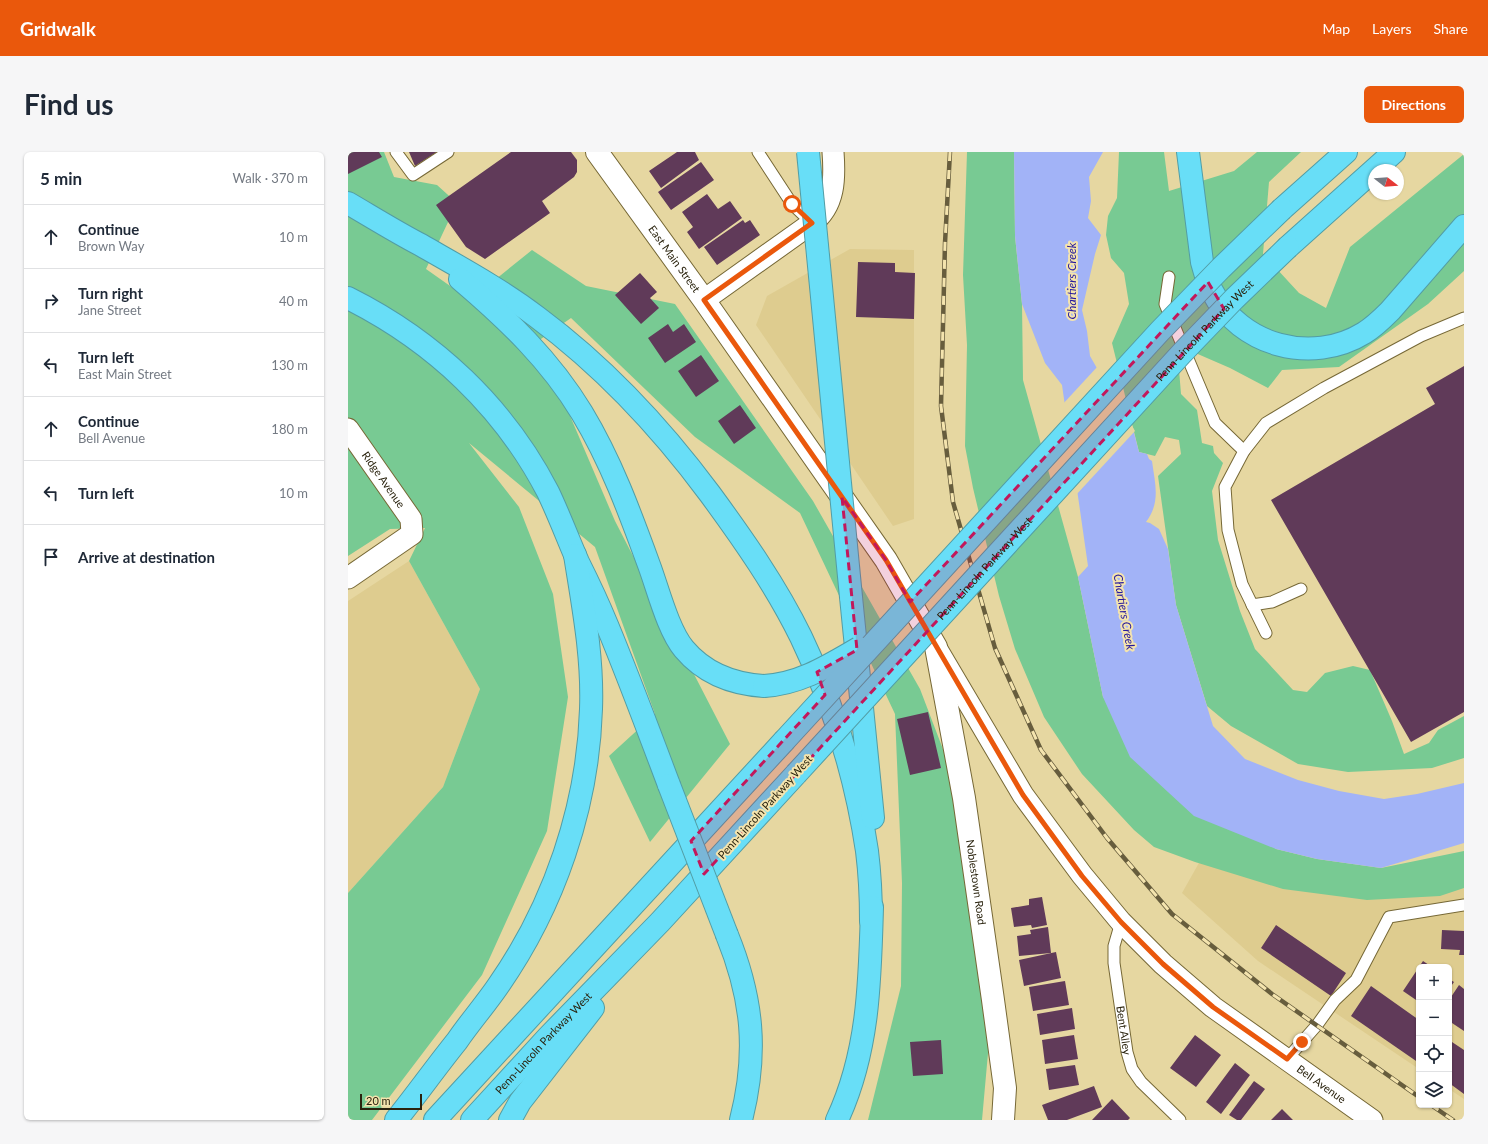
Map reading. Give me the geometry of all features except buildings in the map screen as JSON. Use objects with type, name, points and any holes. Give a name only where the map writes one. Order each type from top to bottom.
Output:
[{"type":"highway","points":[[808,152],[872,810],[873,837],[871,957],[864,1027],[851,1084],[837,1120]]},
{"type":"highway","points":[[1188,152],[1202,262],[1212,291],[1230,316],[1243,328],[1272,344],[1303,349],[1319,349],[1344,342],[1365,333],[1378,323],[1464,226]]},
{"type":"highway","points":[[435,1120],[1160,331],[1221,268],[1282,209],[1346,152]]},
{"type":"highway","name":"Penn-Lincoln Parkway West","points":[[472,1120],[548,1037],[660,922],[1182,353],[1234,299],[1288,247],[1394,152]]},
{"type":"highway","points":[[348,203],[468,271],[503,293],[554,330],[599,369],[634,404],[693,471],[726,516],[780,598],[816,669],[840,738],[853,784],[867,852],[872,922]]},
{"type":"highway","points":[[420,245],[492,307],[520,334],[545,360],[572,396],[602,448],[617,480],[669,621],[682,648],[693,659],[705,669],[718,676],[748,685],[778,685],[807,677],[879,637]]},
{"type":"highway","points":[[348,298],[408,332],[455,369],[495,413],[531,464],[547,492],[607,624],[735,955],[746,994],[752,1034],[750,1078],[741,1120]]},
{"type":"highway","points":[[396,1120],[498,986],[530,933],[541,912],[567,847],[576,819],[587,763],[591,708],[589,651],[575,554]]},
{"type":"highway","points":[[510,1120],[520,1102],[660,922]]},
{"type":"main road","name":"East Main Street","points":[[597,152],[704,300],[886,560],[936,647]]},
{"type":"main road","name":"Noblestown Road","points":[[936,647],[964,798],[994,1006],[1005,1088],[1003,1120]]},
{"type":"street","points":[[704,300],[812,223],[824,211],[833,188],[833,152]]},
{"type":"street","name":"Ridge Avenue","points":[[348,429],[411,519],[412,534],[348,578]]},
{"type":"street","name":"Bell Avenue","points":[[936,647],[1023,795],[1082,876],[1121,922],[1163,964],[1213,1007],[1372,1120]]},
{"type":"lane","points":[[396,153],[413,175],[448,152]]},
{"type":"lane","points":[[758,152],[792,204],[812,223]]},
{"type":"lane","points":[[1170,277],[1165,304],[1215,423],[1244,451]]},
{"type":"lane","points":[[1266,633],[1242,584],[1228,530],[1225,487],[1244,451],[1266,423],[1324,388],[1421,336],[1464,318]]},
{"type":"lane","points":[[1252,605],[1272,602],[1301,590]]},
{"type":"lane","points":[[1287,1059],[1317,1025],[1335,1000],[1356,980],[1389,917],[1464,905]]},
{"type":"lane","name":"Bent Alley","points":[[1121,922],[1114,946],[1114,963],[1127,1052],[1132,1069],[1141,1082],[1180,1120]]},
{"type":"highlighted area","points":[[1208,282],[1224,309],[704,874],[691,841],[825,695],[817,672],[857,650],[842,497],[886,560],[910,602]]},
{"type":"shaded area","points":[[850,249],[914,250],[914,519],[893,526],[756,325],[767,296]]},
{"type":"shaded area","points":[[409,561],[480,689],[443,787],[348,893],[348,601]]},
{"type":"shaded area","points":[[1204,854],[1464,886],[1464,1099],[1452,1091],[1452,964],[1416,964],[1416,1067],[1258,961],[1182,893]]},
{"type":"green space","points":[[348,152],[384,152],[394,177],[437,185],[457,203],[426,269],[470,300],[532,250],[586,286],[675,304],[813,501],[920,689],[978,841],[989,1042],[982,1120],[868,1120],[901,986],[902,883],[895,714],[800,513],[695,437],[571,318],[538,341],[615,521],[730,744],[650,842],[609,756],[655,714],[595,547],[469,443],[519,507],[553,594],[568,697],[547,831],[482,975],[372,1120],[348,1120],[348,893],[443,787],[480,689],[409,561],[425,528],[390,529],[348,556]]},
{"type":"green space","points":[[967,152],[1014,152],[1015,236],[1022,304],[1023,380],[1078,577],[1103,697],[1276,849],[1317,859],[1381,868],[1464,851],[1464,888],[1440,896],[1367,900],[1283,889],[1195,862],[1154,847],[1134,830],[1082,774],[1044,717],[1015,649],[999,596],[973,488],[965,446],[967,345],[963,275]]},
{"type":"green space","points":[[1119,152],[1164,152],[1169,191],[1234,171],[1257,152],[1301,152],[1269,182],[1263,254],[1299,293],[1326,308],[1350,247],[1464,154],[1464,271],[1428,304],[1339,367],[1282,370],[1268,388],[1230,368],[1177,345],[1181,394],[1197,410],[1202,443],[1213,446],[1214,453],[1223,463],[1212,491],[1218,540],[1240,611],[1255,649],[1293,690],[1307,692],[1325,673],[1353,666],[1370,670],[1392,721],[1404,754],[1429,743],[1438,730],[1464,716],[1464,758],[1432,768],[1348,772],[1298,764],[1231,726],[1207,706],[1176,605],[1158,476],[1181,454],[1179,440],[1165,437],[1155,456],[1139,452],[1112,343],[1129,304],[1124,273],[1111,258],[1106,235],[1108,216],[1117,198]]},
{"type":"water","name":"Chartiers Creek","points":[[1014,152],[1103,152],[1089,177],[1091,201],[1088,218],[1101,235],[1082,310],[1087,331],[1090,356],[1134,433],[1139,452],[1147,454],[1149,459],[1152,461],[1156,493],[1154,507],[1146,522],[1159,529],[1168,549],[1176,605],[1213,726],[1245,759],[1298,780],[1339,791],[1384,799],[1417,794],[1464,783],[1464,843],[1381,868],[1317,859],[1276,849],[1194,816],[1130,757],[1103,697],[1078,577],[1088,566],[1062,385],[1045,363],[1022,304],[1015,236]]},
{"type":"pier","points":[[1098,366],[1135,431],[1076,495],[1062,405]]},
{"type":"railway","points":[[950,152],[945,243],[941,406],[953,502],[995,648],[1041,750],[1107,838],[1172,914],[1272,994],[1416,1095]]},
{"type":"railway","points":[[1435,1108],[1453,1120]]},
{"type":"route","points":[[792,204],[812,223],[704,300],[886,560],[1023,795],[1082,876],[1121,922],[1163,964],[1213,1007],[1287,1059],[1302,1042]]}]
